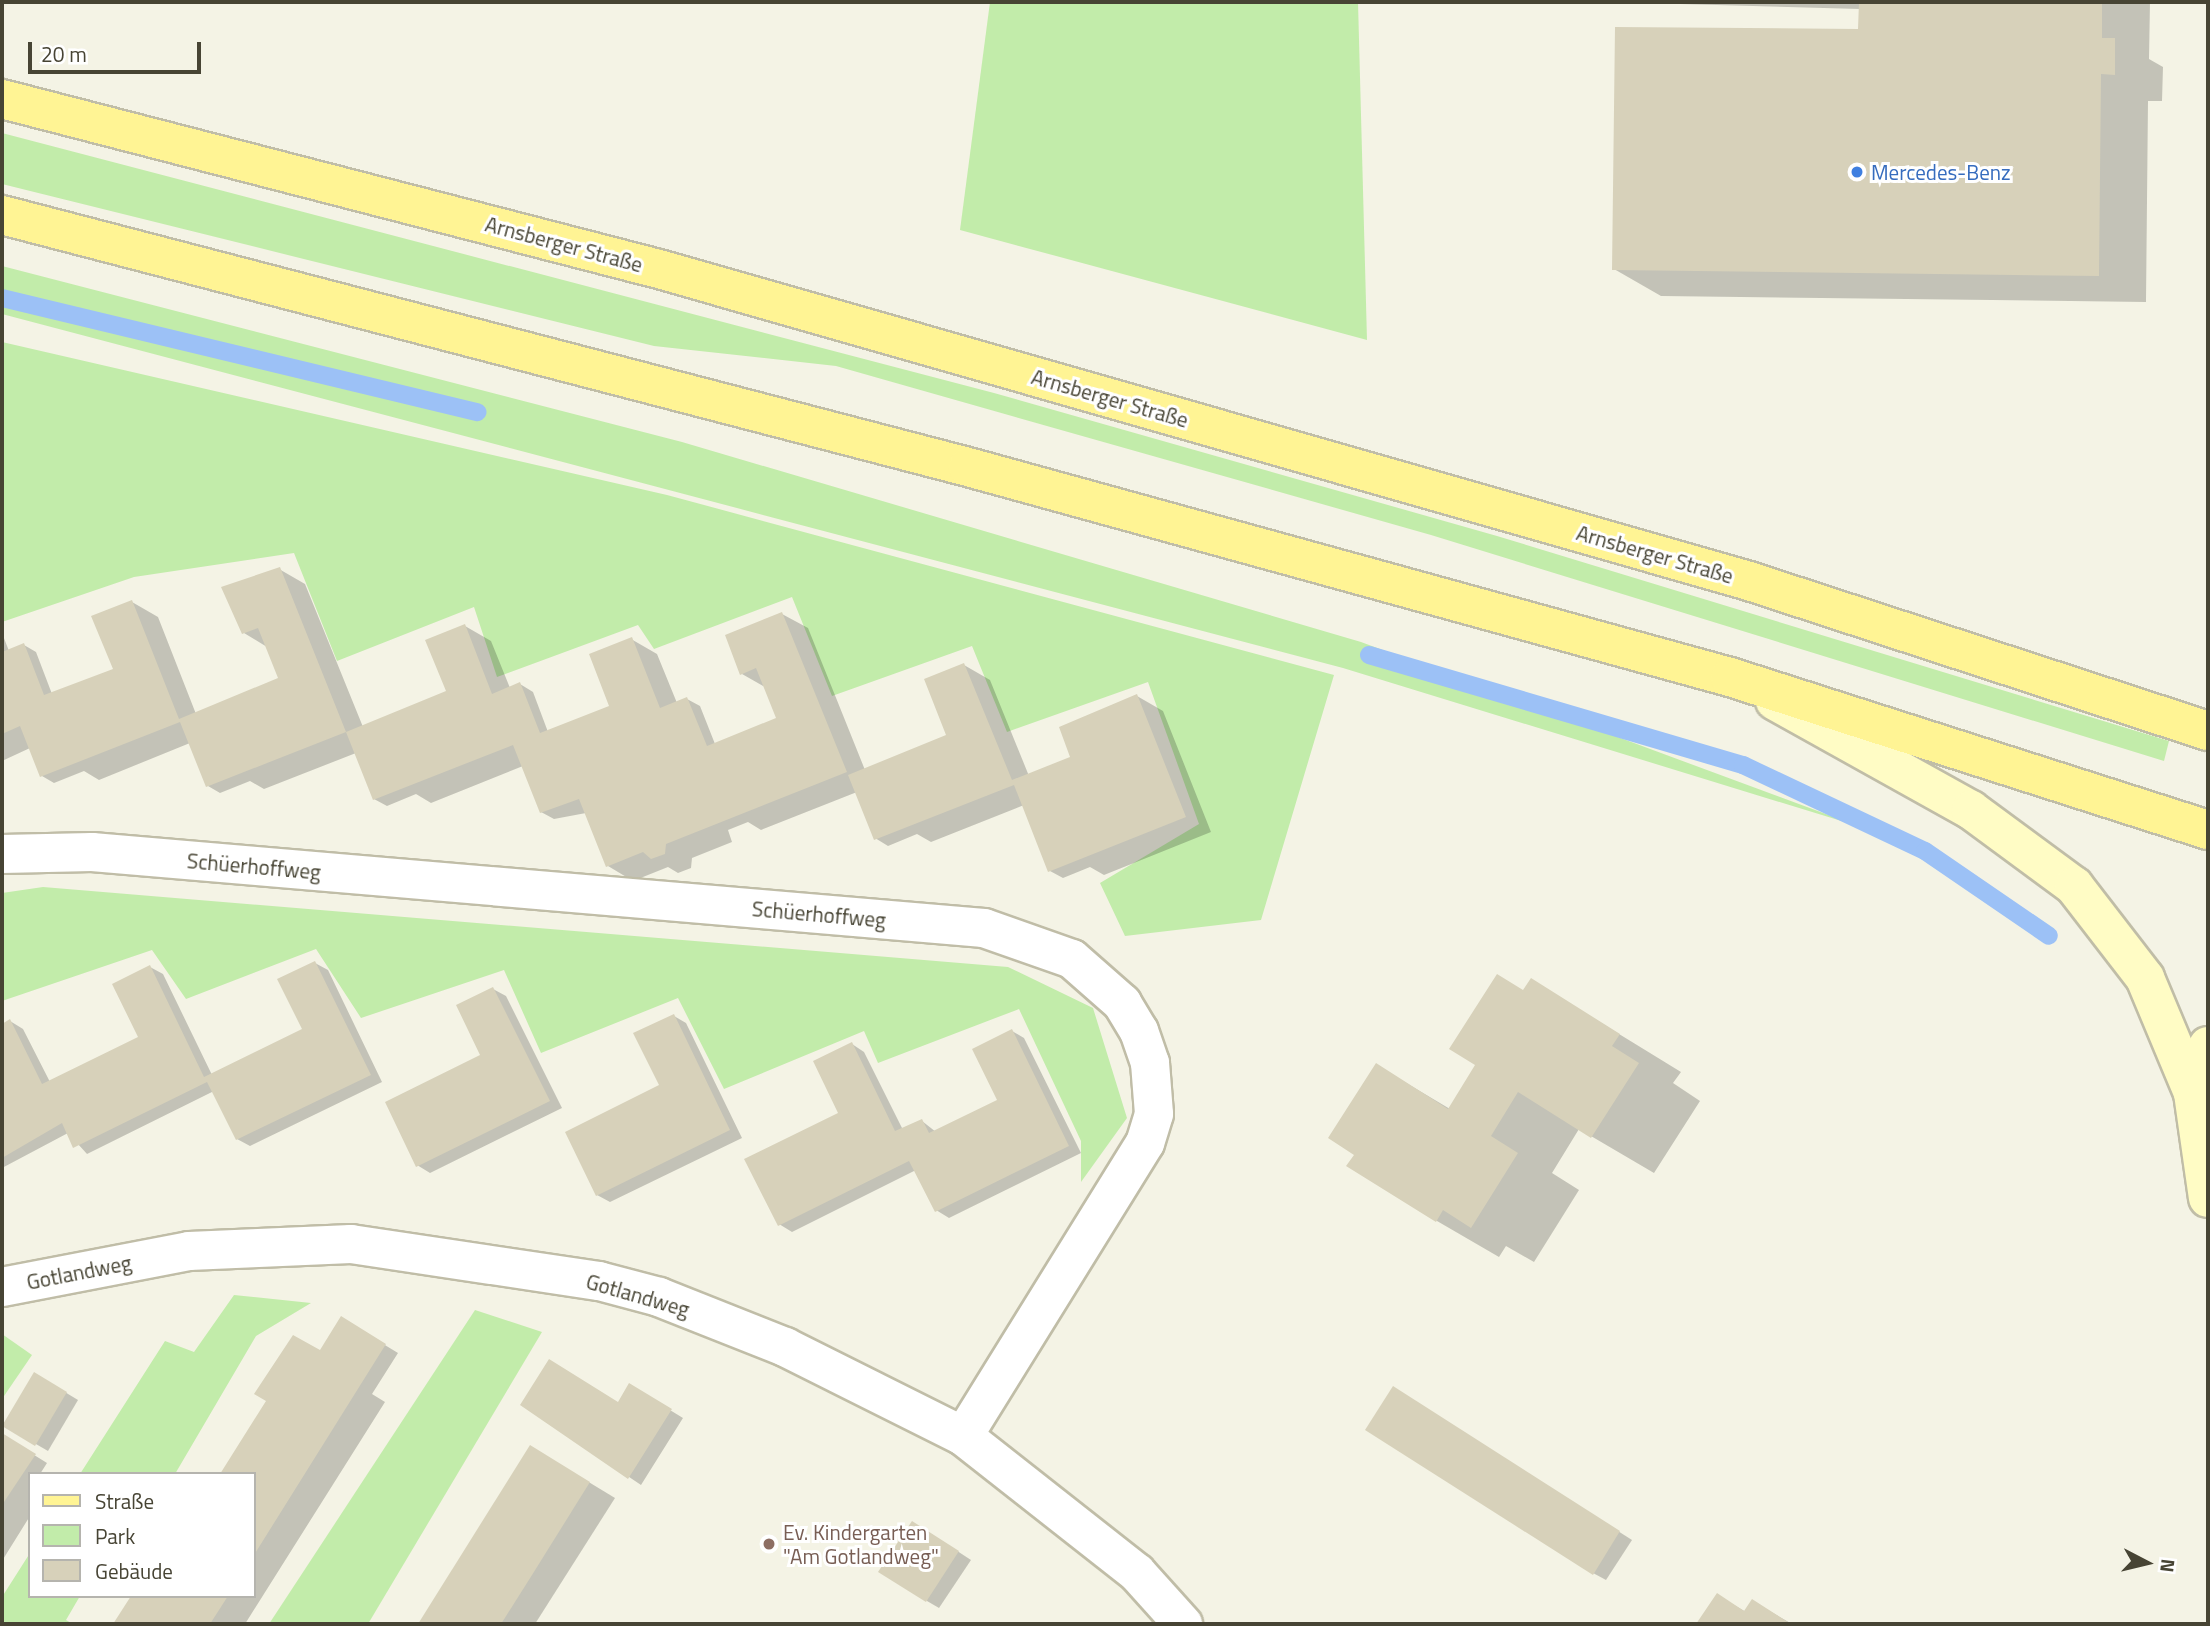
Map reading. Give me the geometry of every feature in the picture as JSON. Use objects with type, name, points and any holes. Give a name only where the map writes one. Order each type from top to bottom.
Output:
[{"type":"main road","name":"Arnsberger Straße","points":[[2,99],[673,273],[1749,581],[2208,731]]},
{"type":"main road","points":[[2,215],[968,467],[1730,677],[2208,830]]},
{"type":"main road","points":[[1730,677],[1971,810],[2074,886],[2145,978],[2193,1093],[2208,1198]]},
{"type":"main road","points":[[2193,1093],[2208,1046]]},
{"type":"street","name":"Schüerhoffweg","points":[[2,854],[92,852],[984,928],[1072,959],[1122,1003],[1139,1031],[1150,1063],[1154,1114],[1145,1143],[963,1436]]},
{"type":"street","name":"Gotlandweg","points":[[2,1287],[140,1259],[264,1246],[351,1244],[466,1259],[659,1297],[785,1346],[963,1436],[1137,1573],[1183,1624]]},
{"type":"green space","points":[[990,2],[1358,2],[1367,340],[960,230]]},
{"type":"green space","points":[[2,133],[994,393],[1497,536],[2169,741],[2164,761],[1431,535],[836,366],[654,346],[2,184]]},
{"type":"green space","points":[[2,266],[682,442],[1361,642],[1861,827],[1343,668],[2,314]]},
{"type":"green space","points":[[2,342],[667,495],[1334,675],[1261,920],[1125,936],[1100,883],[1199,824],[1148,682],[1007,732],[972,646],[832,696],[792,597],[654,649],[638,625],[497,677],[474,607],[337,661],[294,553],[134,577],[2,622]]},
{"type":"green space","points":[[43,887],[1008,967],[1093,1008],[1127,1118],[1081,1182],[1081,1141],[1019,1009],[878,1063],[864,1031],[724,1089],[678,998],[541,1053],[504,970],[361,1018],[316,949],[186,999],[152,950],[2,1001],[2,893]]},
{"type":"green space","points":[[234,1295],[311,1303],[256,1336],[176,1472],[81,1472],[165,1341],[194,1352]]},
{"type":"green space","points":[[475,1310],[542,1332],[368,1624],[269,1624]]},
{"type":"green space","points":[[2,1334],[32,1355],[2,1399]]},
{"type":"green space","points":[[28,1556],[28,1598],[79,1598],[66,1620],[73,1624],[2,1624],[2,1597]]},
{"type":"building","name":"Mercedes-Benz","points":[[1859,2],[2102,2],[2102,38],[2115,38],[2115,75],[2101,74],[2099,276],[1612,270],[1615,27],[1858,29]]},
{"type":"building","points":[[280,567],[346,732],[206,787],[180,722],[40,777],[20,726],[2,734],[2,652],[24,643],[44,695],[113,669],[91,616],[132,600],[179,719],[278,678],[258,628],[242,634],[221,587]]},
{"type":"building","points":[[782,612],[847,772],[666,844],[665,854],[651,859],[643,852],[606,867],[579,799],[540,813],[513,745],[373,800],[346,732],[446,691],[425,640],[465,624],[492,694],[520,682],[540,733],[609,706],[589,654],[632,637],[660,708],[687,697],[707,746],[776,718],[756,668],[740,675],[725,635]]},
{"type":"building","points":[[964,663],[1012,780],[1070,757],[1059,727],[1137,694],[1186,817],[1048,872],[1014,785],[874,840],[848,775],[946,735],[924,679]]},
{"type":"building","points":[[315,961],[371,1075],[236,1140],[207,1082],[73,1148],[62,1123],[2,1158],[2,1024],[10,1019],[42,1084],[138,1037],[112,984],[150,965],[204,1077],[302,1029],[277,979]]},
{"type":"building","points":[[1497,974],[1523,990],[1531,978],[1620,1034],[1612,1046],[1639,1063],[1591,1138],[1518,1092],[1491,1136],[1518,1153],[1471,1228],[1443,1210],[1436,1222],[1346,1166],[1354,1155],[1328,1138],[1376,1063],[1448,1109],[1475,1065],[1449,1049]]},
{"type":"building","points":[[493,987],[550,1101],[416,1167],[385,1102],[480,1055],[456,1005]]},
{"type":"building","points":[[674,1014],[730,1130],[596,1196],[565,1132],[659,1085],[633,1033]]},
{"type":"building","points":[[1012,1029],[1069,1146],[935,1212],[909,1161],[778,1226],[744,1159],[838,1113],[813,1061],[852,1042],[895,1131],[922,1119],[929,1133],[997,1100],[972,1049]]},
{"type":"building","points":[[341,1316],[386,1344],[256,1552],[256,1472],[221,1472],[266,1401],[254,1394],[293,1335],[320,1350]]},
{"type":"building","points":[[549,1359],[618,1402],[629,1383],[672,1409],[628,1479],[520,1405]]},
{"type":"building","points":[[34,1372],[67,1392],[35,1446],[2,1426]]},
{"type":"building","points":[[1393,1386],[1620,1531],[1593,1575],[1365,1430]]},
{"type":"building","points":[[2,1433],[36,1454],[2,1505]]},
{"type":"building","points":[[530,1445],[590,1482],[532,1575],[501,1624],[418,1624]]},
{"type":"building","points":[[912,1521],[959,1551],[926,1602],[878,1572]]},
{"type":"building","points":[[1717,1593],[1744,1611],[1752,1599],[1791,1624],[1696,1624]]},
{"type":"building","points":[[130,1598],[227,1598],[210,1624],[113,1624]]},
{"type":"waterway","points":[[2,298],[478,412]]},
{"type":"waterway","points":[[1369,655],[1743,765],[1925,851],[2049,936]]},
{"type":"place","name":"Mercedes-Benz","points":[[1857,172]]},
{"type":"place","name":"Ev. Kindergarten \"Am Gotlandweg\"","points":[[769,1544]]}]
